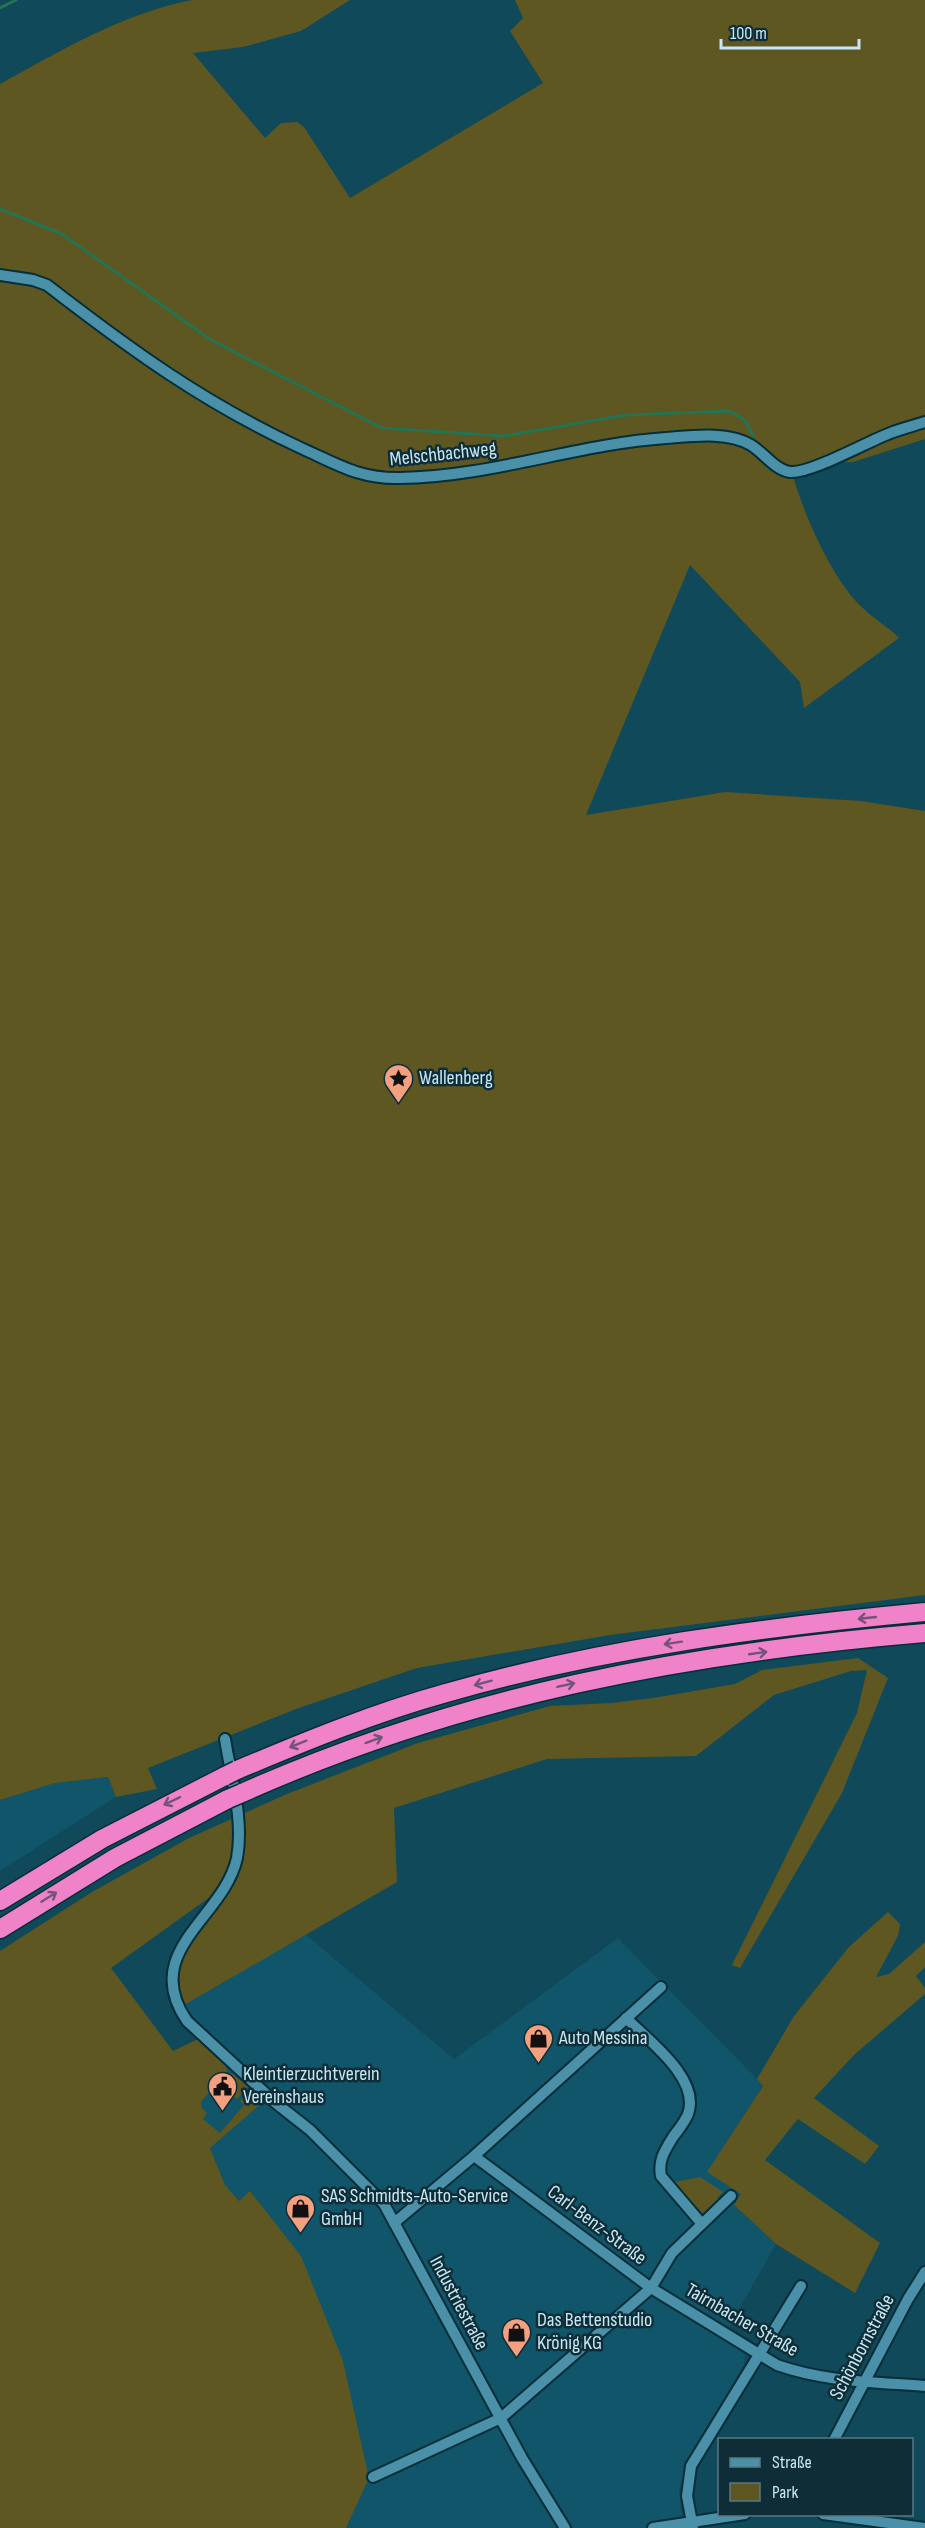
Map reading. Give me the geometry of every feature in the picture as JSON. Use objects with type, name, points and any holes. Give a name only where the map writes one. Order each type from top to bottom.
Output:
[{"type":"highway","points":[[0,1901],[102,1839],[231,1773],[295,1745],[397,1708],[538,1669],[752,1631],[925,1612]]},
{"type":"highway","points":[[0,1929],[115,1858],[235,1796],[305,1765],[404,1729],[538,1691],[659,1667],[925,1633]]},
{"type":"street","name":"Melschbachweg","points":[[0,275],[47,285],[118,340],[208,400],[244,421],[346,470],[377,478],[472,472],[615,444],[695,435],[730,438],[748,444],[779,468],[801,471],[889,434],[925,422]]},
{"type":"street","name":"Industriestraße","points":[[225,1739],[239,1827],[237,1855],[233,1874],[224,1891],[192,1930],[175,1961],[174,1989],[179,2008],[195,2029],[277,2104],[310,2130],[384,2204],[501,2418],[565,2528]]},
{"type":"street","points":[[394,2223],[474,2156],[661,1987]]},
{"type":"street","points":[[626,2018],[682,2074],[690,2098],[688,2114],[661,2156],[661,2176],[702,2224]]},
{"type":"street","name":"Carl-Benz-Straße","points":[[474,2156],[651,2288],[501,2418]]},
{"type":"street","points":[[651,2288],[672,2253],[731,2196]]},
{"type":"street","name":"Schönbornstraße","points":[[835,2438],[925,2272]]},
{"type":"street","points":[[692,2525],[687,2496],[691,2466],[801,2286]]},
{"type":"street","name":"Tairnbacher Straße","points":[[651,2288],[777,2365],[799,2373],[863,2382],[925,2386]]},
{"type":"street","points":[[373,2477],[501,2418]]},
{"type":"street","points":[[652,2528],[692,2525],[735,2516]]},
{"type":"street","points":[[838,2516],[925,2528]]},
{"type":"shaded area","points":[[108,1777],[116,1797],[0,1871],[0,1800],[55,1783]]},
{"type":"shaded area","points":[[305,1934],[454,2059],[618,1938],[763,2085],[708,2172],[741,2194],[734,2205],[776,2244],[724,2336],[745,2352],[744,2365],[693,2453],[679,2488],[683,2528],[346,2528],[369,2477],[251,2192],[239,2201],[225,2185],[209,2145],[201,2102],[173,2051],[198,2039],[179,2008]]},
{"type":"green space","points":[[192,0],[350,0],[301,31],[243,47],[193,53],[265,138],[281,123],[297,122],[304,127],[350,198],[543,83],[510,31],[523,18],[515,0],[925,0],[925,439],[853,462],[815,463],[791,468],[810,523],[840,581],[864,609],[899,638],[804,708],[800,682],[690,565],[586,815],[725,792],[861,801],[925,811],[925,1595],[610,1635],[417,1668],[296,1709],[148,1768],[157,1789],[116,1797],[108,1777],[55,1783],[0,1800],[0,84],[93,34],[142,14]]},
{"type":"green space","points":[[858,1658],[888,1678],[842,1793],[740,1968],[732,1965],[857,1713],[867,1670],[851,1671],[774,1695],[696,1756],[547,1759],[394,1808],[397,1882],[179,2008],[175,1961],[231,1882],[111,1968],[173,2051],[198,2039],[226,2066],[227,2071],[201,2102],[202,2108],[207,2113],[203,2119],[220,2133],[244,2105],[240,2101],[250,2089],[264,2101],[210,2148],[225,2185],[239,2201],[250,2191],[301,2256],[343,2361],[369,2478],[346,2528],[0,2528],[0,1951],[92,1892],[189,1838],[287,1794],[418,1743],[550,1706],[653,1698],[735,1684],[762,1670]]},
{"type":"green space","points":[[888,1912],[900,1924],[898,1936],[876,1977],[889,1974],[925,1942],[925,1967],[916,1976],[925,1988],[925,1994],[854,2055],[814,2098],[879,2146],[865,2164],[798,2119],[765,2160],[880,2243],[855,2293],[776,2244],[734,2205],[741,2194],[707,2172],[763,2086],[757,2079],[794,2016],[849,1947]]},
{"type":"green space","points":[[232,2073],[248,2087],[237,2099],[222,2085]]},
{"type":"green space","points":[[700,2177],[723,2192],[717,2198],[721,2202],[707,2213],[698,2212],[670,2183]]},
{"type":"waterway","points":[[0,8],[16,0]]},
{"type":"waterway","points":[[0,209],[62,234],[211,340],[382,428],[504,436],[626,415],[729,411],[745,420],[753,436]]},
{"type":"place","name":"Wallenberg","points":[[398,1104]]},
{"type":"place","name":"Auto Messina","points":[[538,2064]]},
{"type":"place","name":"Kleintierzuchtverein Vereinshaus","points":[[222,2112]]},
{"type":"place","name":"SAS Schmidts-Auto-Service GmbH","points":[[300,2234]]},
{"type":"place","name":"Das Bettenstudio Krönig KG","points":[[516,2358]]}]
